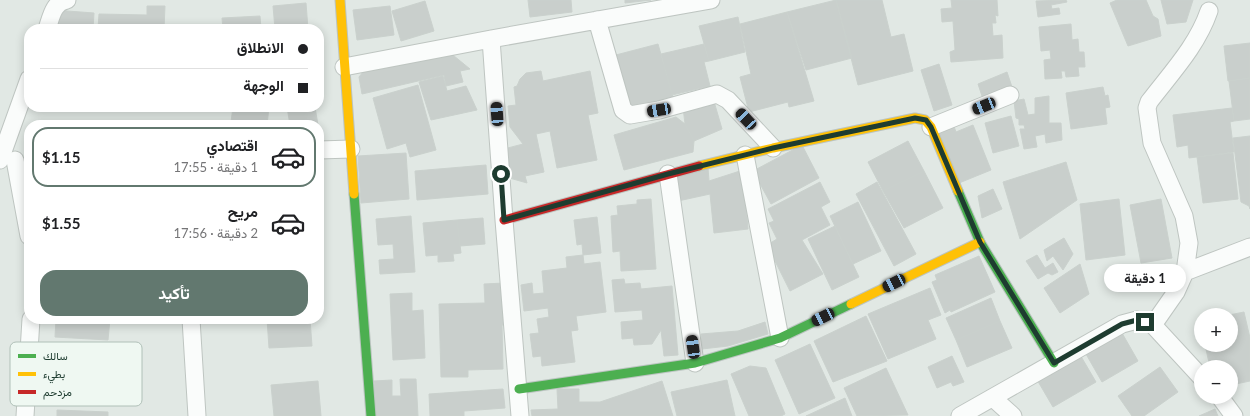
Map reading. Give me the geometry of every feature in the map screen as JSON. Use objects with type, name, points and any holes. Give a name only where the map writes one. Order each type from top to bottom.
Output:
[{"type":"street","points":[[49,24],[54,7],[63,0],[67,0]]},
{"type":"street","points":[[340,0],[371,416]]},
{"type":"street","points":[[344,67],[492,38],[711,0]]},
{"type":"street","points":[[1152,325],[1176,292],[1185,272],[1189,242],[1184,216],[1152,143],[1147,108],[1149,102],[1174,71],[1203,28],[1209,11]]},
{"type":"street","points":[[597,20],[623,110],[630,115],[717,94],[728,100],[773,148]]},
{"type":"street","points":[[492,38],[504,220],[519,389],[520,416]]},
{"type":"street","points":[[931,127],[1010,95]]},
{"type":"street","points":[[24,102],[11,160],[24,215]]},
{"type":"street","points":[[504,220],[668,174],[773,148],[915,118],[926,120],[931,127],[980,242],[1054,363]]},
{"type":"street","points":[[324,150],[351,149]]},
{"type":"street","points":[[745,155],[780,338]]},
{"type":"street","points":[[668,174],[695,363]]},
{"type":"street","points":[[519,389],[695,363],[780,338],[980,242]]},
{"type":"street","points":[[1185,272],[1250,247]]},
{"type":"street","points":[[960,416],[1122,324],[1137,320],[1152,325],[1194,370]]},
{"type":"street","points":[[29,342],[30,324]]},
{"type":"street","points":[[191,324],[197,416]]},
{"type":"street","points":[[993,398],[1013,416]]},
{"type":"street","points":[[1225,404],[1234,416]]},
{"type":"street","points":[[25,416],[26,406]]},
{"type":"building","points":[[528,0],[571,0],[572,12],[530,17]]},
{"type":"building","points":[[625,0],[651,0],[625,3]]},
{"type":"building","points":[[836,0],[852,58],[806,70],[787,12]]},
{"type":"building","points":[[836,0],[882,0],[891,37],[904,34],[913,71],[858,85]]},
{"type":"building","points":[[951,0],[997,0],[998,16],[995,15],[996,23],[992,23],[993,36],[1002,35],[1003,58],[951,62],[950,52],[955,50],[953,21],[942,22],[941,9],[952,8]]},
{"type":"building","points":[[1066,0],[1067,2],[1051,5],[1052,9],[1059,8],[1060,14],[1038,17],[1036,1]]},
{"type":"building","points":[[1117,0],[1146,0],[1153,16],[1158,19],[1161,36],[1128,46],[1110,3]]},
{"type":"building","points":[[1161,0],[1193,0],[1186,22],[1167,24]]},
{"type":"building","points":[[425,1],[434,31],[401,41],[392,11]]},
{"type":"building","points":[[306,3],[308,24],[275,24],[273,6]]},
{"type":"building","points":[[147,6],[165,6],[164,24],[98,24],[99,14],[147,15]]},
{"type":"building","points":[[390,6],[394,35],[357,40],[353,10]]},
{"type":"building","points":[[54,10],[94,13],[93,24],[53,24]]},
{"type":"building","points":[[787,12],[814,101],[789,107],[788,102],[749,112],[740,77],[751,74],[740,24]]},
{"type":"building","points":[[260,16],[261,24],[223,24],[222,18]]},
{"type":"building","points":[[738,17],[745,52],[709,61],[699,26]]},
{"type":"building","points":[[1071,24],[1072,40],[1078,39],[1079,52],[1084,52],[1085,67],[1078,67],[1079,76],[1066,77],[1065,71],[1061,71],[1062,78],[1045,79],[1044,60],[1051,59],[1050,50],[1041,51],[1039,27]]},
{"type":"building","points":[[1250,43],[1250,78],[1228,81],[1224,46]]},
{"type":"building","points":[[658,44],[673,97],[626,108],[612,56]]},
{"type":"building","points":[[704,44],[709,61],[704,62],[710,86],[672,95],[661,54]]},
{"type":"building","points":[[448,51],[470,69],[460,71],[463,82],[446,86],[444,75],[362,94],[359,77],[367,67]]},
{"type":"building","points":[[939,64],[952,105],[934,111],[921,70]]},
{"type":"building","points":[[541,71],[543,81],[590,71],[598,113],[588,115],[597,160],[557,168],[550,131],[536,134],[544,172],[525,176],[527,183],[506,177],[500,150],[523,144],[510,127],[508,106],[516,105],[514,87],[517,86],[520,79],[526,73]]},
{"type":"building","points":[[1007,72],[1012,87],[983,99],[978,84]]},
{"type":"building","points":[[443,76],[447,91],[466,86],[477,110],[431,120],[419,82]]},
{"type":"building","points":[[1250,78],[1250,119],[1234,121],[1229,81]]},
{"type":"building","points":[[418,85],[436,150],[410,157],[406,143],[387,149],[373,98]]},
{"type":"building","points":[[1103,87],[1105,96],[1108,95],[1110,107],[1105,108],[1107,124],[1071,129],[1066,93]]},
{"type":"building","points":[[1049,96],[1049,123],[1061,123],[1062,140],[1046,143],[1045,134],[1035,136],[1037,147],[1024,149],[1020,129],[1025,129],[1024,125],[1019,125],[1019,119],[1016,118],[1014,101],[1024,99],[1028,115],[1035,114],[1035,98]]},
{"type":"building","points":[[713,98],[722,129],[694,141],[685,124],[683,107]]},
{"type":"building","points":[[1232,108],[1234,121],[1230,122],[1234,152],[1189,158],[1188,145],[1177,147],[1173,115]]},
{"type":"building","points":[[232,112],[268,112],[268,120],[231,120]]},
{"type":"building","points":[[288,112],[316,112],[317,120],[289,120]]},
{"type":"building","points":[[1011,116],[1019,146],[993,153],[985,123]]},
{"type":"building","points":[[676,117],[685,124],[694,141],[693,152],[624,170],[614,135]]},
{"type":"building","points":[[952,121],[956,132],[973,125],[991,170],[959,183],[937,127]]},
{"type":"building","points":[[1250,136],[1250,209],[1249,206],[1241,202],[1233,138]]},
{"type":"building","points":[[908,141],[924,171],[883,191],[868,162]]},
{"type":"building","points":[[802,145],[819,178],[771,204],[753,171]]},
{"type":"building","points":[[406,153],[409,199],[361,203],[358,156]]},
{"type":"building","points":[[1233,153],[1238,199],[1203,203],[1197,157]]},
{"type":"building","points":[[1066,162],[1077,200],[1020,239],[1003,182]]},
{"type":"building","points":[[486,165],[488,194],[417,200],[415,171]]},
{"type":"building","points":[[708,168],[709,181],[743,170],[748,229],[714,233],[710,194],[678,201],[676,178]]},
{"type":"building","points":[[924,171],[943,208],[904,228],[883,191]]},
{"type":"building","points":[[820,182],[830,202],[821,207],[830,225],[802,240],[823,274],[790,291],[767,245],[777,239],[769,223],[774,221],[768,209]]},
{"type":"building","points":[[877,182],[916,254],[894,266],[856,194]]},
{"type":"building","points":[[993,189],[1002,209],[982,218],[978,196]]},
{"type":"building","points":[[651,199],[656,269],[621,271],[620,251],[613,252],[611,216],[618,215],[617,206],[637,204],[637,200]]},
{"type":"building","points":[[1119,199],[1125,255],[1086,260],[1080,204]]},
{"type":"building","points":[[1161,199],[1172,258],[1141,263],[1130,205]]},
{"type":"building","points":[[858,202],[881,251],[853,264],[830,216]]},
{"type":"building","points":[[411,216],[415,272],[380,274],[379,260],[394,259],[393,244],[378,245],[376,219]]},
{"type":"building","points":[[597,217],[601,253],[583,255],[582,244],[577,245],[574,220]]},
{"type":"building","points":[[483,218],[485,244],[460,246],[457,220]]},
{"type":"building","points":[[457,220],[461,253],[453,254],[454,261],[438,262],[438,255],[426,256],[423,223]]},
{"type":"building","points":[[835,226],[859,277],[832,290],[808,239]]},
{"type":"building","points":[[1064,238],[1073,254],[1063,270],[1053,256],[1047,261],[1044,250]]},
{"type":"building","points":[[583,255],[584,264],[600,262],[606,312],[576,316],[578,330],[571,331],[575,362],[542,366],[541,356],[533,357],[530,334],[539,333],[537,319],[549,317],[548,308],[524,311],[521,285],[532,283],[533,294],[544,293],[542,271],[567,268],[566,257]]},
{"type":"building","points":[[1037,255],[1045,268],[1053,263],[1058,272],[1052,275],[1048,273],[1038,279],[1026,261]]},
{"type":"building","points":[[979,256],[995,292],[951,312],[950,310],[945,313],[932,282],[937,280],[935,275]]},
{"type":"building","points":[[1080,264],[1089,294],[1060,313],[1044,288]]},
{"type":"building","points":[[624,279],[625,284],[640,283],[641,289],[672,286],[678,355],[664,356],[661,330],[652,344],[634,345],[633,338],[622,339],[621,322],[643,320],[642,310],[615,312],[612,280]]},
{"type":"building","points":[[505,283],[505,325],[502,325],[503,369],[468,370],[468,377],[441,377],[439,304],[485,303],[484,284]]},
{"type":"building","points":[[930,288],[941,315],[928,320],[936,339],[888,359],[868,314]]},
{"type":"building","points":[[412,293],[412,311],[423,310],[425,358],[393,360],[390,294]]},
{"type":"building","points":[[991,298],[1000,321],[956,340],[946,318]]},
{"type":"building","points":[[1244,312],[1250,338],[1250,381],[1238,384],[1238,360],[1208,360],[1207,352],[1238,352],[1238,313]]},
{"type":"building","points":[[866,316],[887,361],[833,382],[814,341]]},
{"type":"building","points":[[1000,321],[1012,348],[967,367],[956,340]]},
{"type":"building","points":[[765,322],[768,334],[728,346],[702,349],[701,334],[738,331]]},
{"type":"building","points":[[56,324],[110,324],[108,340],[55,337]]},
{"type":"building","points":[[267,324],[310,324],[312,346],[269,348]]},
{"type":"building","points":[[1122,333],[1138,361],[1102,382],[1086,354]]},
{"type":"building","points":[[810,344],[835,398],[799,414],[775,360]]},
{"type":"building","points":[[1079,353],[1096,382],[1053,407],[1036,378]]},
{"type":"building","points":[[952,356],[964,382],[953,386],[951,382],[937,388],[928,367]]},
{"type":"building","points":[[750,366],[766,368],[785,414],[781,416],[749,416],[731,374]]},
{"type":"building","points":[[1160,367],[1178,392],[1144,416],[1132,416],[1118,396]]},
{"type":"building","points":[[886,368],[908,415],[857,416],[844,388]]},
{"type":"building","points":[[400,379],[416,379],[418,416],[376,416],[374,381],[392,380],[392,396],[401,396]]},
{"type":"building","points":[[727,380],[735,416],[677,416],[671,392]]},
{"type":"building","points":[[318,381],[321,416],[274,416],[271,385]]},
{"type":"building","points":[[662,381],[673,416],[532,416],[531,410],[558,409],[557,389],[579,389],[579,402],[600,402]]},
{"type":"building","points":[[503,389],[505,408],[464,411],[464,416],[430,416],[429,394]]},
{"type":"building","points":[[845,398],[852,416],[806,416]]},
{"type":"building","points":[[1215,409],[1218,416],[1199,416]]},
{"type":"building","points":[[57,410],[108,412],[108,416],[57,416]]},
{"type":"traffic: fast","points":[[958,191],[980,242],[1054,363]]},
{"type":"traffic: fast","points":[[354,194],[371,416]]},
{"type":"traffic: fast","points":[[519,389],[695,363],[780,338],[851,304]]},
{"type":"traffic: slow","points":[[340,0],[354,194]]},
{"type":"traffic: slow","points":[[699,166],[773,148],[915,118],[925,120],[931,127],[958,191]]},
{"type":"traffic: slow","points":[[851,304],[980,242]]},
{"type":"traffic: jam","points":[[504,220],[699,166]]},
{"type":"route","points":[[501,174],[504,220],[668,174],[773,148],[915,118],[926,120],[931,127],[980,242],[1054,363],[1122,324],[1137,320],[1145,322]]}]
